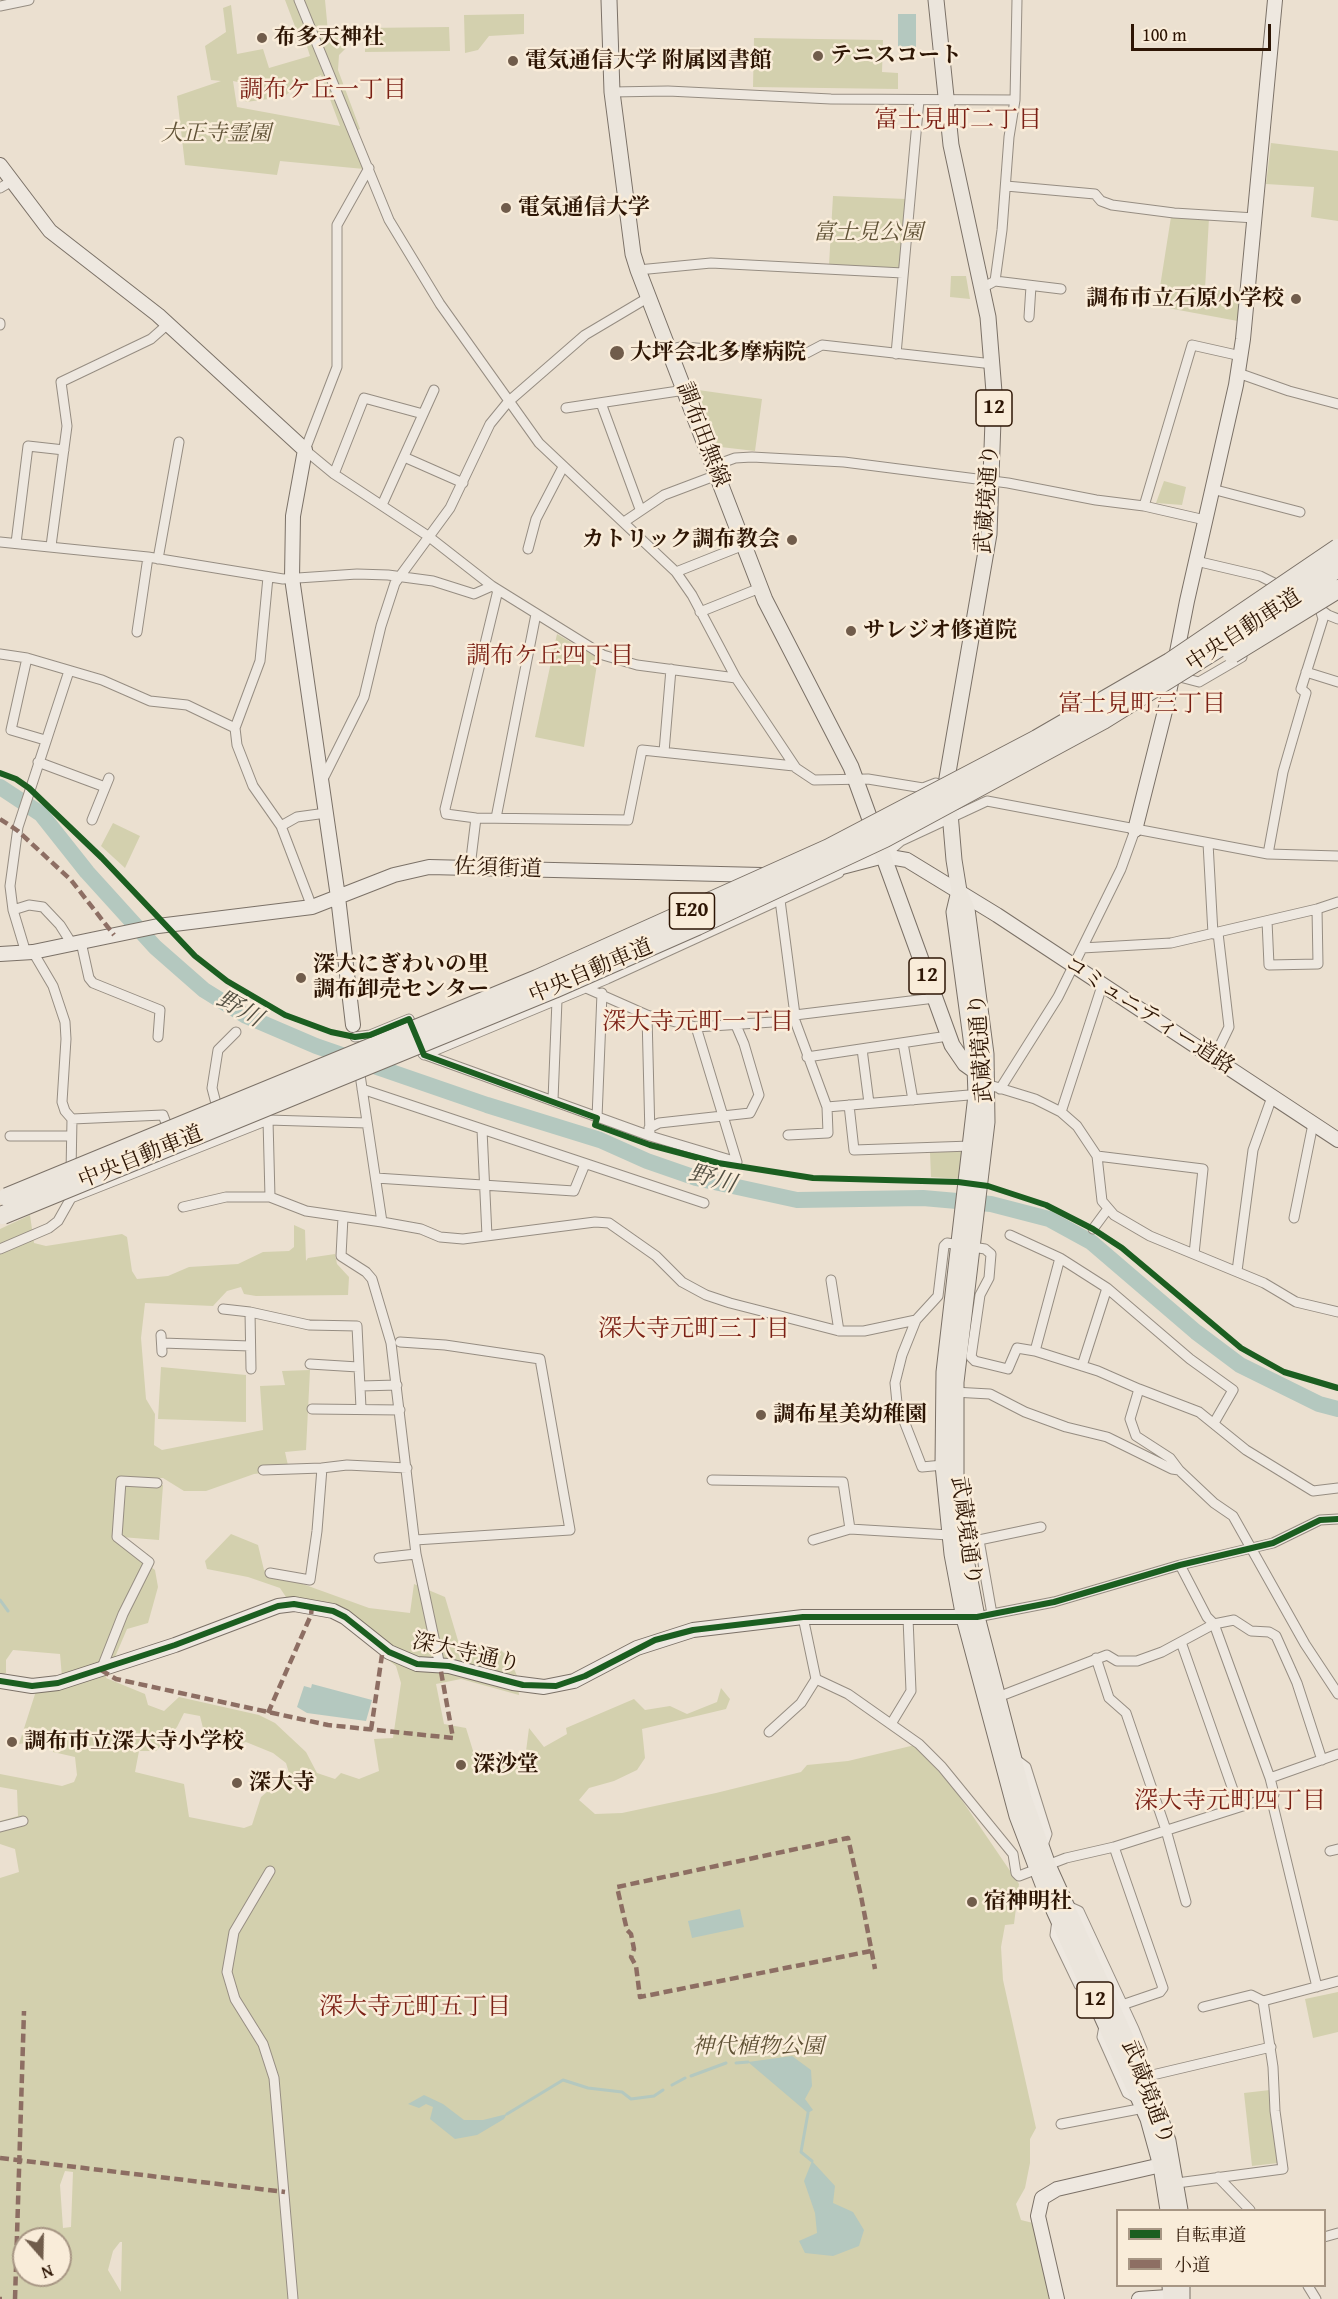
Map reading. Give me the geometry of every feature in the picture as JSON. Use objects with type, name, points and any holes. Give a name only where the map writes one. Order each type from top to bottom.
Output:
[{"type":"highway","name":"中央自動車道","points":[[1338,548],[1231,623],[1141,680],[948,788],[829,848],[537,979],[5,1206],[554,989],[697,926],[885,838],[1102,720],[1241,634],[1338,568]]},
{"type":"highway","points":[[885,838],[1051,758],[1183,684],[1338,589]]},
{"type":"main road","name":"調布田無線","points":[[609,0],[612,92],[633,254],[638,270],[760,588],[855,779]]},
{"type":"main road","name":"武蔵境通り","points":[[936,0],[951,145],[989,285],[993,364],[989,534],[947,778],[949,818],[959,891],[954,912],[987,1122],[972,1189],[943,1465],[950,1534],[978,1616],[1012,1756],[1041,1848],[1042,1868]]},
{"type":"main road","name":"12","points":[[855,779],[948,1036],[961,1059],[983,1085]]},
{"type":"main road","name":"武蔵境通り","points":[[972,1189],[971,1146],[983,1085]]},
{"type":"main road","name":"武蔵境通り","points":[[949,1392],[962,1538],[1011,1797],[1061,1911],[1093,1994],[1142,2104],[1151,2130],[1177,2183],[1180,2209]]},
{"type":"main road","points":[[946,1507],[953,1504],[956,1478]]},
{"type":"main road","name":"武蔵境通り","points":[[1061,1911],[1136,2059],[1162,2121],[1167,2164],[1168,2209]]},
{"type":"main road","points":[[1144,2077],[1157,2125],[1151,2130]]},
{"type":"street","points":[[0,6],[29,0]]},
{"type":"street","points":[[299,0],[389,220],[440,304],[538,443],[596,500],[624,522],[676,572],[736,678],[794,766],[805,777],[814,780],[855,779],[923,788],[947,778]]},
{"type":"street","points":[[1017,0],[1015,100],[1009,137],[1006,186],[989,285],[1048,285],[1061,289]]},
{"type":"street","points":[[983,1085],[1058,997],[1121,869],[1135,830],[1172,675],[1241,356],[1275,0]]},
{"type":"street","points":[[612,92],[668,91],[831,99],[1015,100]]},
{"type":"street","points":[[896,354],[918,100]]},
{"type":"street","points":[[0,165],[6,185],[50,231],[168,324],[305,450],[334,474],[428,536],[495,588],[603,655],[637,665],[736,678]]},
{"type":"street","points":[[369,168],[338,225],[337,367],[305,450],[293,516],[292,578],[382,1222]]},
{"type":"street","points":[[1006,186],[1095,194],[1101,201],[1112,204],[1174,213],[1255,218]]},
{"type":"street","points":[[638,270],[711,263],[903,273]]},
{"type":"street","points":[[1029,317],[1031,286]]},
{"type":"street","points":[[322,781],[364,697],[386,609],[395,583],[440,522],[463,483],[490,424],[508,402],[585,334],[649,297]]},
{"type":"street","points":[[51,546],[67,426],[61,382],[151,339],[168,324]]},
{"type":"street","points":[[670,349],[681,347],[802,355],[822,345],[993,364]]},
{"type":"street","points":[[1144,506],[1192,345],[1241,356]]},
{"type":"street","points":[[1238,373],[1289,391],[1338,404]]},
{"type":"street","points":[[382,505],[434,390]]},
{"type":"street","points":[[566,408],[685,390]]},
{"type":"street","points":[[334,474],[364,398],[423,414]]},
{"type":"street","points":[[601,403],[640,508]]},
{"type":"street","points":[[158,559],[179,442]]},
{"type":"street","points":[[16,543],[28,446],[64,450]]},
{"type":"street","points":[[404,457],[463,483]]},
{"type":"street","points":[[624,522],[640,508],[735,458],[804,458],[992,481],[1144,506],[1205,520]]},
{"type":"street","points":[[528,549],[536,519],[563,467]]},
{"type":"street","points":[[1212,489],[1300,512]]},
{"type":"street","points":[[0,542],[148,557],[268,577],[292,578],[357,574],[433,581],[474,594],[495,588]]},
{"type":"street","points":[[676,572],[744,545]]},
{"type":"street","points":[[137,632],[148,557]]},
{"type":"street","points":[[1196,561],[1260,576],[1274,583],[1304,618]]},
{"type":"street","points":[[268,577],[260,661],[235,728],[237,746],[253,786],[280,826],[312,907]]},
{"type":"street","points":[[495,588],[445,809],[446,814],[476,818],[628,820],[642,750],[794,766]]},
{"type":"street","points":[[700,612],[760,588]]},
{"type":"street","points":[[1172,675],[1199,682],[1338,597]]},
{"type":"street","points":[[1320,609],[1338,619]]},
{"type":"street","points":[[1268,854],[1283,771],[1306,693],[1301,689],[1323,619],[1320,609]]},
{"type":"street","points":[[496,818],[536,615]]},
{"type":"street","points":[[0,654],[27,658],[102,680],[150,701],[187,705],[235,728]]},
{"type":"street","points":[[27,658],[11,730],[45,740]]},
{"type":"street","points":[[664,752],[671,669]]},
{"type":"street","points":[[0,1249],[49,1228],[58,1221],[71,1198],[72,1119],[62,1102],[66,1039],[62,1009],[47,973],[29,953],[13,910],[10,886],[18,827],[27,792],[69,671]]},
{"type":"street","points":[[1306,672],[1338,682]]},
{"type":"street","points":[[38,762],[107,782],[92,820]]},
{"type":"street","points":[[884,856],[901,841],[987,801],[1268,854],[1338,856]]},
{"type":"street","points":[[280,826],[297,817],[326,813]]},
{"type":"street","points":[[470,867],[476,818]]},
{"type":"street","points":[[1208,843],[1215,934],[1229,1027],[1214,1058]]},
{"type":"street","name":"佐須街道","points":[[0,954],[29,953],[158,926],[312,907],[393,875],[420,869],[470,867],[740,876],[825,872],[884,856]]},
{"type":"street","name":"コミュニティー道路","points":[[884,856],[907,860],[959,891],[1338,1140]]},
{"type":"street","points":[[424,1055],[585,988],[852,866]]},
{"type":"street","points":[[780,900],[794,1017],[827,1107],[828,1133],[788,1135]]},
{"type":"street","points":[[1083,948],[1171,943],[1338,902]]},
{"type":"street","points":[[13,910],[29,905],[43,907],[76,943],[88,978],[93,983],[160,1010],[158,1037]]},
{"type":"street","points":[[1268,921],[1269,965],[1318,964],[1317,909]]},
{"type":"street","points":[[1061,1112],[1102,986]]},
{"type":"street","points":[[585,988],[602,993],[647,1015],[696,1027],[773,1022],[794,1017],[935,998]]},
{"type":"street","points":[[597,1118],[602,993]]},
{"type":"street","points":[[553,1100],[557,1000]]},
{"type":"street","points":[[647,1015],[650,1132]]},
{"type":"street","points":[[354,1031],[370,1035],[409,1019],[424,1055],[553,1100],[597,1118],[650,1132],[737,1162],[696,1027]]},
{"type":"street","points":[[650,1132],[659,1123],[750,1113],[759,1095],[744,1044],[735,1023]]},
{"type":"street","points":[[227,1137],[213,1089],[218,1050],[236,1032]]},
{"type":"street","points":[[807,1057],[948,1036]]},
{"type":"street","points":[[903,1043],[913,1100]]},
{"type":"street","points":[[862,1049],[869,1103]]},
{"type":"street","points":[[827,1107],[913,1100],[983,1085],[1035,1099],[1061,1112],[1087,1137],[1097,1156],[1100,1194],[1107,1210],[1150,1236],[1237,1271],[1296,1302],[1338,1312]]},
{"type":"street","points":[[362,1089],[704,1203]]},
{"type":"street","points":[[1237,1271],[1253,1150],[1272,1097]]},
{"type":"street","points":[[849,1105],[854,1150],[971,1146]]},
{"type":"street","points":[[72,1119],[163,1115],[179,1156]]},
{"type":"street","points":[[268,1120],[270,1197]]},
{"type":"street","points":[[71,1198],[268,1120],[367,1123]]},
{"type":"street","points":[[1294,1218],[1313,1124]]},
{"type":"street","points":[[482,1130],[487,1236]]},
{"type":"street","points":[[10,1136],[71,1136]]},
{"type":"street","points":[[1097,1156],[1203,1169],[1194,1254]]},
{"type":"street","points":[[376,1178],[574,1191],[585,1164]]},
{"type":"street","points":[[183,1207],[226,1197],[270,1197],[306,1211],[382,1222],[421,1229],[440,1237],[463,1239],[595,1222],[609,1223],[657,1257],[682,1282],[706,1295],[838,1331],[864,1331],[916,1320]]},
{"type":"street","points":[[1093,1228],[1107,1210]]},
{"type":"street","points":[[343,1216],[340,1252],[372,1279],[391,1343],[416,1554],[440,1666]]},
{"type":"street","points":[[1010,1235],[1060,1258],[1107,1288],[1190,1359],[1233,1390],[1214,1423]]},
{"type":"street","points":[[943,1465],[922,1467],[897,1403],[896,1374],[916,1320],[938,1296],[944,1246],[947,1243],[990,1252],[992,1260],[989,1278],[980,1294],[971,1357],[975,1361],[1008,1369],[1017,1348],[1035,1351],[1082,1366],[1199,1412],[1246,1450],[1313,1491],[1338,1488]]},
{"type":"street","points":[[1035,1351],[1060,1258]]},
{"type":"street","points":[[831,1280],[838,1331]]},
{"type":"street","points":[[1082,1366],[1107,1288]]},
{"type":"street","points":[[223,1309],[250,1312],[309,1325],[357,1326],[361,1408]]},
{"type":"street","points":[[250,1312],[251,1369]]},
{"type":"street","points":[[400,1342],[445,1345],[540,1359],[570,1530],[415,1540]]},
{"type":"street","points":[[161,1343],[250,1346]]},
{"type":"street","points":[[310,1364],[358,1367]]},
{"type":"street","points":[[361,1386],[397,1385]]},
{"type":"street","points":[[1139,1389],[1130,1419],[1136,1436],[1170,1458],[1179,1470],[1214,1503],[1233,1516],[1252,1546],[1305,1644],[1338,1694]]},
{"type":"street","points":[[949,1392],[990,1394],[1025,1413],[1066,1427],[1107,1437],[1179,1470]]},
{"type":"street","points":[[312,1409],[400,1410]]},
{"type":"street","points":[[263,1470],[347,1465],[407,1468]]},
{"type":"street","points":[[270,1574],[310,1580],[322,1468]]},
{"type":"street","points":[[712,1480],[843,1482],[850,1529]]},
{"type":"street","points":[[101,1671],[123,1614],[149,1562],[117,1537],[121,1481],[157,1483]]},
{"type":"street","points":[[1041,1527],[978,1540],[978,1616],[1054,1602],[1180,1565],[1252,1546],[1273,1543],[1320,1520],[1338,1519]]},
{"type":"street","points":[[813,1540],[850,1529],[950,1534]]},
{"type":"street","points":[[379,1558],[416,1554]]},
{"type":"street","points":[[1180,1565],[1207,1617],[1214,1624],[1270,1778],[1274,1794],[1271,1797],[1317,1987]]},
{"type":"street","name":"深大寺通り","points":[[0,1681],[46,1686],[101,1671],[278,1606],[294,1604],[333,1611],[395,1655],[417,1664],[440,1666],[523,1685],[563,1685],[637,1648],[680,1633],[803,1617],[978,1616]]},
{"type":"street","points":[[769,1732],[801,1703],[816,1679],[803,1617]]},
{"type":"street","points":[[891,1724],[911,1691],[908,1618]]},
{"type":"street","points":[[998,1697],[1107,1655],[1117,1661],[1137,1661],[1214,1624],[1234,1620],[1251,1632],[1269,1632],[1276,1636],[1297,1683],[1322,1760]]},
{"type":"street","points":[[1180,1642],[1239,1807]]},
{"type":"street","points":[[1096,1658],[1109,1698],[1126,1713],[1166,1830],[1186,1902]]},
{"type":"street","points":[[816,1679],[848,1694],[919,1744],[942,1767],[1013,1854],[1019,1876],[1271,1797]]},
{"type":"street","points":[[1270,1778],[1338,1754]]},
{"type":"street","points":[[0,1827],[23,1821]]},
{"type":"street","points":[[1114,1847],[1163,1988],[1160,1992],[1122,2005]]},
{"type":"street","points":[[270,1871],[234,1932],[230,1943],[227,1971],[235,1999],[262,2044],[274,2078],[293,2299]]},
{"type":"street","points":[[1061,1911],[1079,1911],[1142,2049],[1136,2059]]},
{"type":"street","points":[[1203,2007],[1251,1995],[1263,2001],[1338,1982]]},
{"type":"street","points":[[1177,2183],[1283,2169],[1263,2001]]},
{"type":"street","points":[[1144,2077],[1270,2047]]},
{"type":"street","points":[[1061,2124],[1142,2104]]},
{"type":"street","points":[[1057,2299],[1038,2216],[1042,2198],[1057,2189],[1167,2164]]},
{"type":"street","points":[[1218,2177],[1248,2209]]},
{"type":"street","points":[[1139,2299],[1176,2294]]},
{"type":"green space","name":"大正寺霊園","points":[[285,0],[325,0],[328,32],[343,31],[346,48],[339,55],[338,70],[360,129],[351,134],[364,169],[280,161],[277,175],[185,165],[177,96],[221,81],[211,80],[205,46],[226,32],[223,8],[231,5],[237,54],[263,49],[269,68],[310,56],[304,37],[299,37]],"holes":[[[321,75],[340,126],[237,107],[233,81],[238,82],[246,102],[283,97],[300,85]]]},
{"type":"green space","points":[[524,14],[524,34],[489,36],[478,50],[465,53],[464,15]]},
{"type":"green space","points":[[449,27],[450,51],[365,52],[365,28]]},
{"type":"green space","name":"テニスコート","points":[[754,38],[883,40],[882,72],[898,73],[898,89],[753,87]]},
{"type":"green space","points":[[1271,143],[1338,151],[1338,221],[1311,217],[1314,187],[1266,184]]},
{"type":"green space","name":"富士見公園","points":[[833,196],[906,199],[902,270],[829,265]]},
{"type":"green space","points":[[1171,217],[1209,218],[1205,289],[1243,292],[1243,322],[1157,306]]},
{"type":"green space","points":[[951,276],[966,276],[970,299],[950,297]]},
{"type":"green space","points":[[691,389],[762,399],[755,451],[712,446]]},
{"type":"green space","points":[[1164,481],[1186,487],[1182,505],[1156,503]]},
{"type":"green space","points":[[557,634],[598,658],[584,747],[535,737]]},
{"type":"green space","points":[[113,823],[140,836],[125,868],[101,846]]},
{"type":"green space","points":[[968,1149],[964,1179],[931,1177],[930,1152]]},
{"type":"green space","name":"神代植物公園","points":[[30,1215],[34,1243],[46,1246],[122,1234],[127,1237],[132,1271],[137,1279],[168,1276],[189,1267],[238,1264],[263,1252],[289,1251],[294,1247],[294,1225],[305,1230],[306,1261],[308,1258],[335,1254],[337,1264],[349,1277],[348,1295],[256,1296],[244,1294],[241,1287],[227,1291],[213,1306],[145,1303],[141,1338],[146,1399],[155,1414],[154,1445],[162,1450],[263,1430],[260,1386],[285,1385],[282,1371],[310,1370],[306,1450],[285,1452],[289,1470],[254,1474],[206,1491],[184,1491],[163,1478],[118,1478],[116,1541],[155,1570],[158,1587],[148,1623],[127,1629],[106,1678],[145,1694],[148,1705],[164,1711],[179,1697],[259,1715],[275,1723],[306,1752],[317,1773],[335,1779],[341,1773],[359,1779],[379,1771],[374,1739],[393,1738],[401,1683],[396,1666],[331,1615],[294,1609],[280,1588],[248,1577],[207,1569],[205,1561],[231,1534],[258,1545],[264,1570],[369,1608],[410,1613],[414,1584],[445,1597],[459,1644],[483,1644],[500,1649],[510,1659],[517,1676],[519,1695],[461,1679],[436,1684],[444,1724],[466,1728],[478,1767],[525,1759],[529,1728],[544,1747],[567,1734],[566,1728],[634,1699],[645,1710],[670,1706],[687,1714],[717,1702],[721,1688],[730,1699],[726,1709],[642,1729],[645,1758],[637,1770],[614,1781],[589,1788],[579,1800],[595,1814],[622,1813],[716,1793],[801,1772],[807,1765],[848,1761],[915,1745],[955,1790],[1019,1884],[1014,1924],[1005,1925],[1001,1947],[1003,1980],[1036,2128],[1030,2139],[1030,2163],[1025,2188],[1016,2204],[1021,2220],[1033,2223],[1053,2299],[0,2299],[0,1878],[19,1872],[15,1849],[0,1844],[0,1821],[18,1816],[17,1790],[0,1787],[0,1774],[62,1786],[74,1782],[77,1775],[75,1757],[53,1752],[53,1739],[19,1744],[36,1691],[77,1684],[70,1675],[62,1677],[60,1654],[13,1650],[6,1660],[6,1673],[0,1676],[0,1229]],"holes":[[[184,1713],[200,1716],[203,1728],[238,1744],[246,1742],[273,1753],[286,1763],[289,1773],[261,1797],[252,1825],[244,1828],[189,1817],[184,1784],[135,1772],[139,1751],[156,1751],[177,1727]],[[122,2242],[121,2292],[108,2270],[113,2251]]]},
{"type":"green space","points":[[161,1367],[246,1375],[246,1422],[158,1419]]},
{"type":"green space","points":[[124,1485],[163,1485],[159,1540],[121,1537]]},
{"type":"green space","points":[[1338,1992],[1338,2032],[1313,2038],[1305,1999]]},
{"type":"green space","points":[[1270,2090],[1278,2163],[1252,2166],[1244,2093]]},
{"type":"shaded area","points":[[898,14],[916,14],[916,47],[898,47]]},
{"type":"shaded area","points":[[312,1684],[372,1700],[366,1721],[307,1713],[297,1707],[304,1686],[311,1688]]},
{"type":"shaded area","points":[[740,1909],[744,1927],[692,1938],[688,1921]]},
{"type":"shaded area","points":[[792,2056],[811,2070],[812,2086],[805,2099],[813,2110],[808,2113],[748,2062]]},
{"type":"shaded area","points":[[424,2095],[443,2104],[464,2120],[483,2120],[507,2114],[504,2119],[477,2135],[455,2139],[430,2119],[433,2107],[426,2104],[419,2108],[408,2104]]},
{"type":"shaded area","points":[[812,2161],[835,2186],[833,2203],[853,2212],[864,2230],[859,2246],[833,2256],[805,2253],[799,2241],[817,2233],[815,2213],[804,2181]]},
{"type":"waterway","name":"野川","points":[[0,787],[41,814],[87,872],[155,947],[204,990],[246,1016],[316,1046],[487,1105],[600,1140],[647,1161],[696,1178],[797,1200],[923,1198],[991,1204],[1049,1219],[1091,1242],[1196,1332],[1240,1365],[1319,1404],[1338,1409]]},
{"type":"waterway","points":[[0,1600],[8,1611]]},
{"type":"waterway","points":[[736,2063],[748,2062]]},
{"type":"waterway","points":[[691,2076],[726,2063]]},
{"type":"waterway","points":[[672,2085],[685,2078]]},
{"type":"waterway","points":[[507,2114],[563,2080],[588,2088],[622,2092],[631,2099],[654,2096],[663,2090]]},
{"type":"waterway","points":[[808,2113],[801,2152],[812,2161]]},
{"type":"marked path","points":[[0,819],[18,831],[71,880],[114,935]]},
{"type":"marked path","points":[[268,1713],[311,1615],[312,1606]]},
{"type":"marked path","points":[[371,1730],[382,1655]]},
{"type":"marked path","points":[[101,1670],[116,1679],[328,1725],[453,1738],[440,1666]]},
{"type":"marked path","points":[[871,1951],[640,1997],[636,1966],[631,1957],[634,1949],[631,1934],[627,1930],[617,1887],[848,1838],[875,1969]]},
{"type":"marked path","points":[[15,2299],[24,2011]]},
{"type":"marked path","points":[[0,2158],[285,2192]]},
{"type":"cycle path","points":[[0,773],[16,779],[29,788],[102,858],[195,956],[227,981],[285,1015],[331,1032],[355,1037],[370,1035],[409,1019],[424,1055],[597,1118],[595,1125],[650,1145],[718,1163],[813,1178],[958,1182],[988,1186],[1046,1205],[1093,1229],[1122,1248],[1241,1348],[1284,1372],[1338,1388]]},
{"type":"cycle path","points":[[0,1681],[32,1686],[58,1683],[175,1645],[278,1606],[294,1604],[333,1611],[345,1617],[389,1652],[417,1664],[449,1666],[523,1685],[556,1686],[585,1676],[655,1640],[693,1630],[803,1617],[977,1617],[1054,1602],[1180,1565],[1273,1543],[1320,1520],[1338,1519]]},
{"type":"place","name":"布多天神社","points":[[262,38]]},
{"type":"place","name":"テニスコート","points":[[818,56]]},
{"type":"place","name":"電気通信大学 附属図書館","points":[[513,61]]},
{"type":"place","name":"電気通信大学","points":[[506,208]]},
{"type":"place","name":"調布市立石原小学校","points":[[1296,299]]},
{"type":"place","name":"大坪会北多摩病院","points":[[617,353]]},
{"type":"place","name":"カトリック調布教会","points":[[792,540]]},
{"type":"place","name":"サレジオ修道院","points":[[851,631]]},
{"type":"place","name":"深大にぎわいの里 調布卸売センター","points":[[301,978]]},
{"type":"place","name":"調布星美幼稚園","points":[[761,1415]]},
{"type":"place","name":"調布市立深大寺小学校","points":[[12,1742]]},
{"type":"place","name":"深沙堂","points":[[461,1765]]},
{"type":"place","name":"深大寺","points":[[237,1783]]},
{"type":"place","name":"宿神明社","points":[[972,1902]]},
{"type":"district","name":"調布ケ丘一丁目","points":[[323,91]]},
{"type":"district","name":"富士見町二丁目","points":[[958,121]]},
{"type":"district","name":"調布ケ丘四丁目","points":[[550,657]]},
{"type":"district","name":"富士見町三丁目","points":[[1142,705]]},
{"type":"district","name":"深大寺元町一丁目","points":[[698,1023]]},
{"type":"district","name":"深大寺元町三丁目","points":[[694,1330]]},
{"type":"district","name":"深大寺元町四丁目","points":[[1230,1802]]},
{"type":"district","name":"深大寺元町五丁目","points":[[415,2008]]}]
